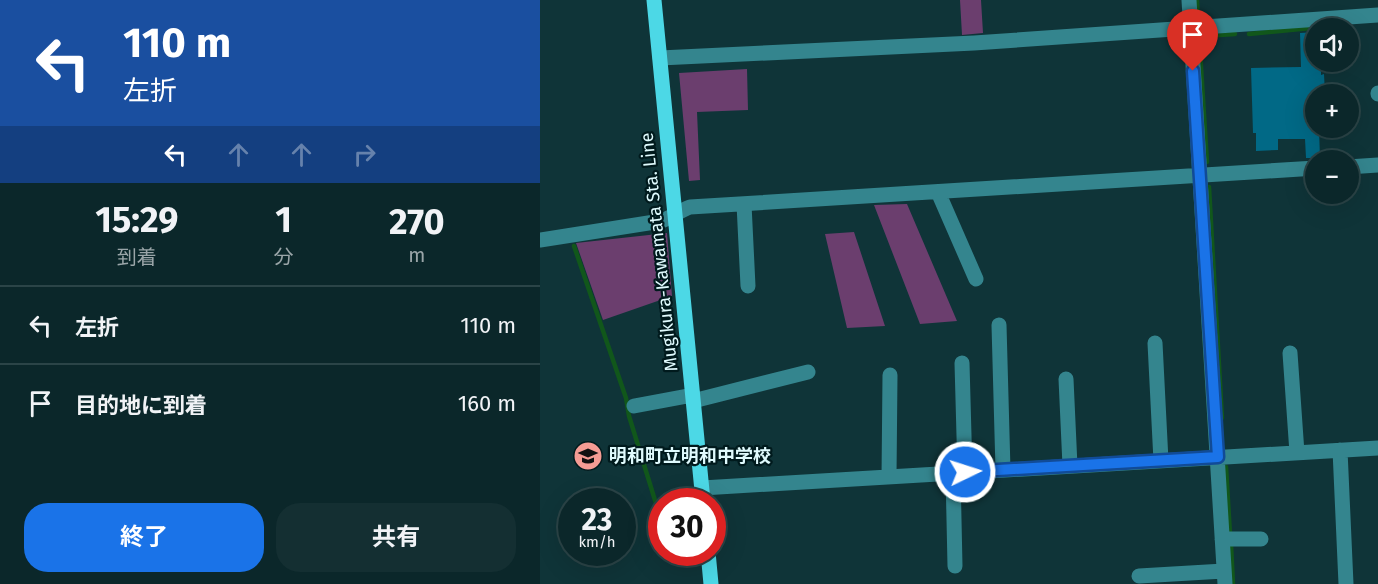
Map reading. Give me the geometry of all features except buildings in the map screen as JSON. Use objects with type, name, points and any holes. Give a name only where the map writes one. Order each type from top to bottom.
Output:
[{"type":"main road","name":"Mugikura-Kawamata Sta. Line","points":[[654,0],[701,488]]},
{"type":"main road","points":[[709,566],[711,584]]},
{"type":"street","points":[[1139,576],[1225,578],[1189,0]]},
{"type":"street","points":[[660,58],[974,43],[1378,15]]},
{"type":"street","points":[[1359,166],[1378,165]]},
{"type":"street","points":[[540,240],[661,221],[690,207],[1305,169]]},
{"type":"street","points":[[938,192],[976,279]]},
{"type":"street","points":[[744,204],[748,286]]},
{"type":"street","points":[[999,325],[1003,470]]},
{"type":"street","points":[[1155,343],[1161,460]]},
{"type":"street","points":[[1290,353],[1296,453]]},
{"type":"street","points":[[955,566],[962,363]]},
{"type":"street","points":[[634,406],[693,398],[808,372]]},
{"type":"street","points":[[889,477],[890,375]]},
{"type":"street","points":[[1066,380],[1070,466]]},
{"type":"street","points":[[726,492],[889,477],[1378,448]]},
{"type":"street","points":[[1340,450],[1346,584]]},
{"type":"street","points":[[1222,539],[1261,539]]},
{"type":"shaded area","points":[[960,0],[981,0],[983,33],[962,35]]},
{"type":"shaded area","points":[[747,69],[748,110],[697,112],[700,180],[689,181],[679,73]]},
{"type":"shaded area","points":[[907,204],[957,321],[920,324],[874,205]]},
{"type":"shaded area","points":[[854,232],[885,326],[847,328],[825,234]]},
{"type":"shaded area","points":[[667,233],[672,296],[603,320],[576,243]]},
{"type":"waterway","points":[[1197,0],[1198,19]]},
{"type":"waterway","points":[[1249,34],[1305,29]]},
{"type":"waterway","points":[[1204,36],[1235,34]]},
{"type":"waterway","points":[[1199,35],[1207,162]]},
{"type":"waterway","points":[[1209,187],[1222,418]]},
{"type":"waterway","points":[[574,246],[626,398],[629,416],[651,488]]},
{"type":"waterway","points":[[1226,467],[1230,534]]},
{"type":"waterway","points":[[1231,544],[1233,584]]},
{"type":"place","name":"明和町立明和中学校","points":[[588,456]]},
{"type":"route","points":[[965,472],[1218,457],[1193,71]]}]
